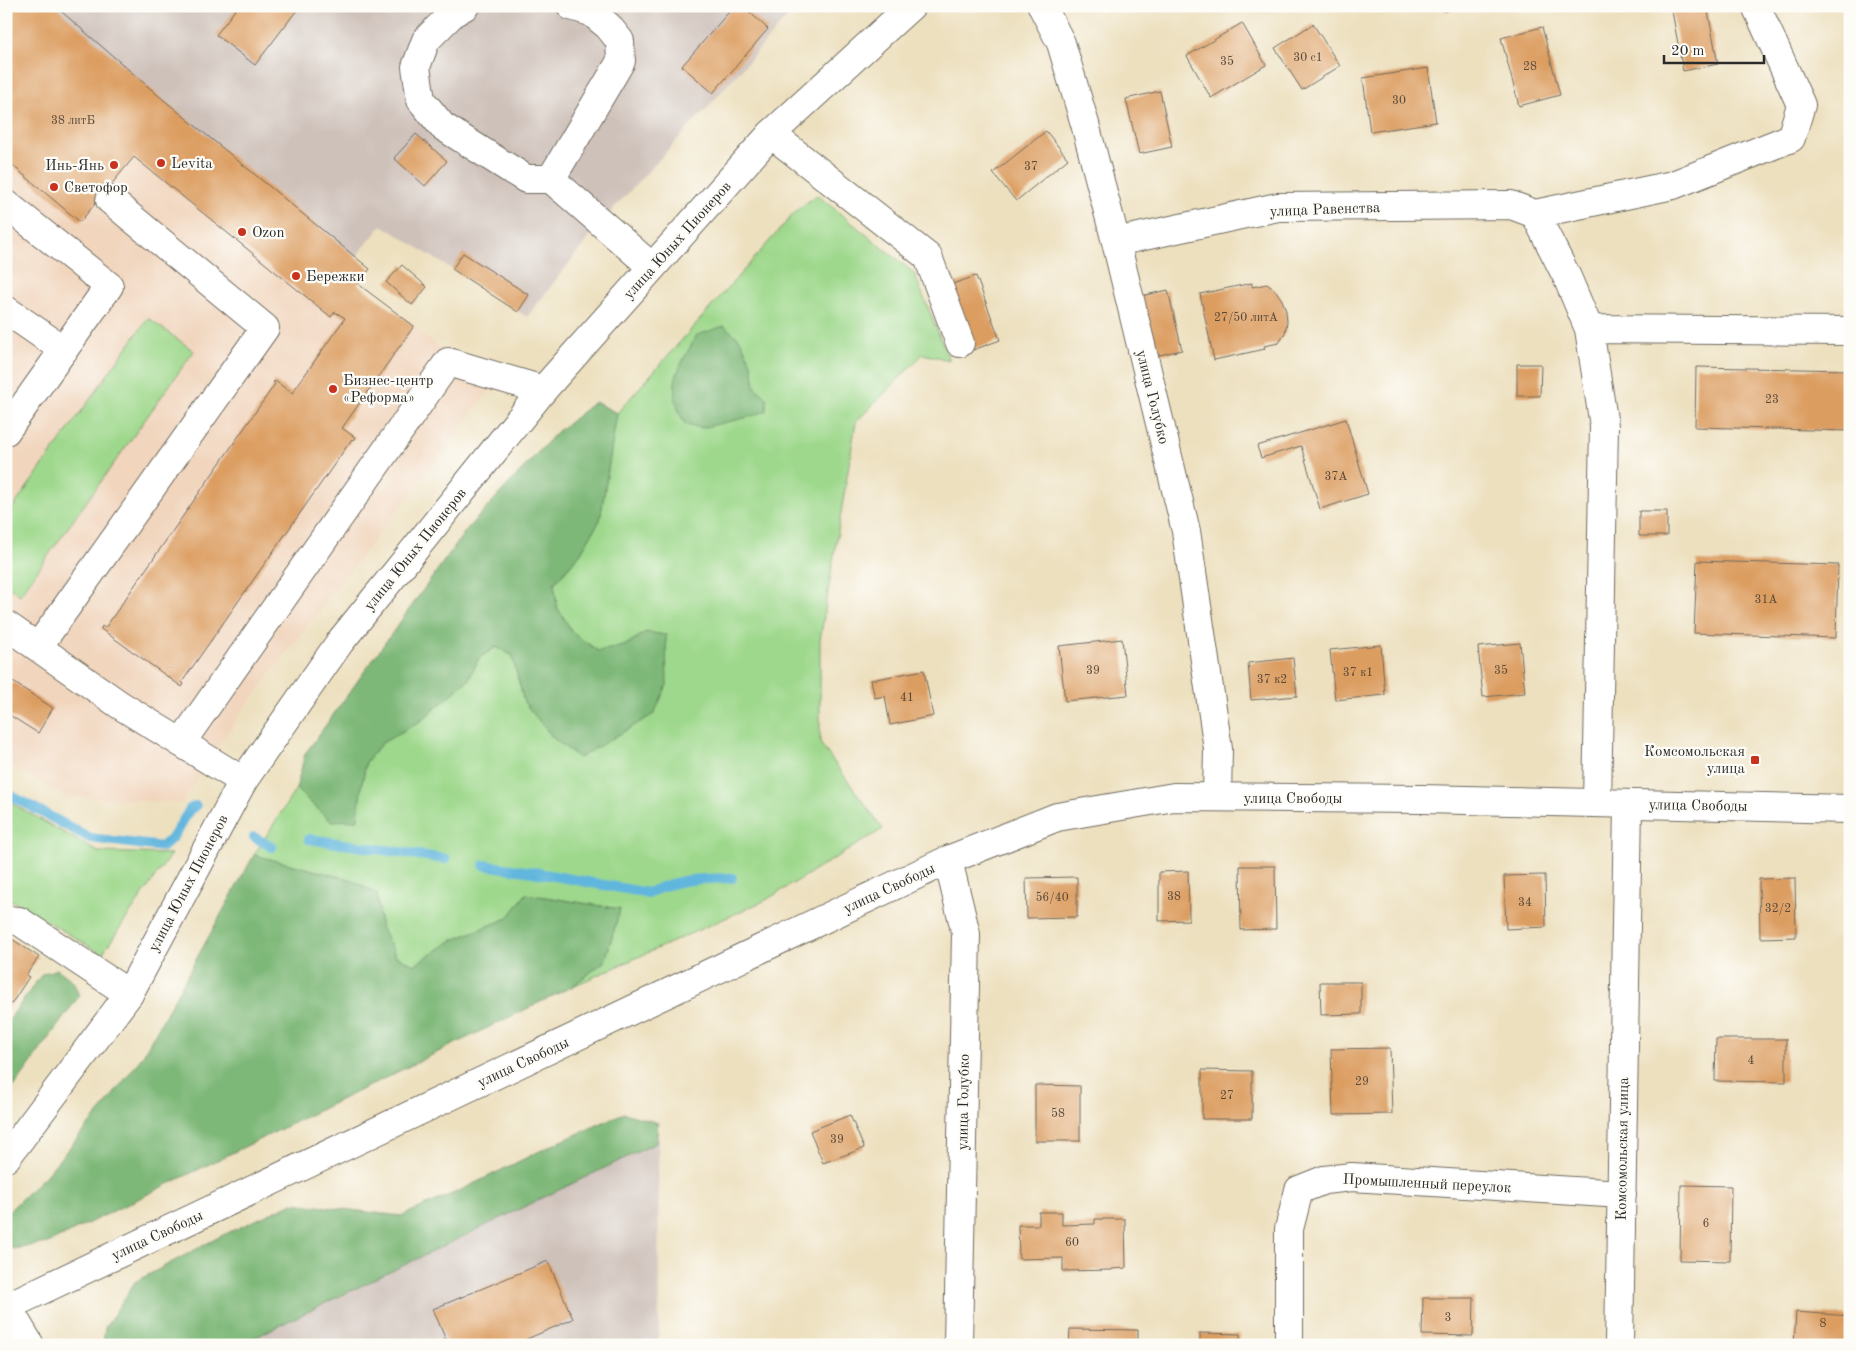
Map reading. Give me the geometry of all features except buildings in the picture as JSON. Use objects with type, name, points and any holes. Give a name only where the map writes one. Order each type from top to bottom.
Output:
[{"type":"street","points":[[465,6],[453,12],[426,40],[416,67],[421,100],[442,126],[526,179],[551,179],[652,267]]},
{"type":"street","points":[[551,179],[622,61],[620,41],[608,26],[591,12],[571,6]]},
{"type":"street","name":"улица Юных Пионеров","points":[[8,1152],[129,994],[243,781],[340,642],[543,390],[771,134],[910,6]]},
{"type":"street","name":"улица Голубко","points":[[1042,6],[1061,43],[1085,124],[1116,242],[1186,531],[1218,749],[1217,797]]},
{"type":"street","points":[[1597,803],[1604,426],[1589,329],[1536,214],[1673,185],[1791,138],[1801,104],[1756,6]]},
{"type":"street","points":[[771,134],[928,257],[960,343]]},
{"type":"street","points":[[38,647],[265,328],[110,200]]},
{"type":"street","points":[[6,204],[109,286],[6,431]]},
{"type":"street","name":"улица Равенства","points":[[1116,242],[1278,207],[1511,206],[1536,214]]},
{"type":"street","points":[[6,310],[64,350]]},
{"type":"street","points":[[1589,329],[1850,331]]},
{"type":"street","points":[[181,744],[448,362],[543,390]]},
{"type":"street","points":[[6,625],[120,705],[243,781]]},
{"type":"street","name":"улица Свободы","points":[[7,1307],[948,860],[1057,817],[1174,797],[1422,799],[1850,809]]},
{"type":"street","name":"Комсомольская улица","points":[[1619,1345],[1628,804]]},
{"type":"street","name":"улица Голубко","points":[[948,860],[966,934],[958,1345]]},
{"type":"street","points":[[6,920],[19,921],[129,994]]},
{"type":"street","name":"Промышленный переулок","points":[[1288,1345],[1289,1229],[1299,1190],[1324,1180],[1352,1178],[1622,1194]]},
{"type":"street","points":[[7,1307],[30,1345]]},
{"type":"shaded area","points":[[6,6],[159,96],[370,269],[358,284],[414,326],[489,391],[237,718],[182,803],[65,796],[6,763]]},
{"type":"shaded area","points":[[55,6],[797,6],[709,106],[601,222],[527,317],[382,225],[356,257],[159,96]]},
{"type":"shaded area","points":[[658,1123],[659,1345],[239,1345],[656,1143]]},
{"type":"green space","points":[[817,195],[914,273],[949,360],[923,354],[856,422],[820,640],[820,743],[883,829],[766,900],[571,987],[605,961],[620,909],[526,894],[508,918],[453,940],[414,965],[396,956],[381,927],[377,894],[352,880],[254,855],[296,789],[331,821],[361,789],[366,762],[382,743],[422,720],[468,680],[479,658],[496,647],[512,655],[524,702],[554,739],[646,632],[624,646],[598,651],[573,633],[557,607],[554,584],[580,554],[600,520],[617,413],[798,209]],"holes":[[[752,365],[755,388],[676,373]]]},
{"type":"green space","points":[[148,318],[194,351],[20,595],[6,585],[6,517]]},
{"type":"green space","points":[[724,326],[740,339],[752,365],[755,387],[767,398],[766,411],[749,417],[701,428],[685,424],[675,399],[676,378],[679,368],[697,335]]},
{"type":"green space","points":[[595,402],[617,413],[600,520],[580,554],[554,583],[557,607],[573,633],[598,651],[624,646],[646,632],[666,635],[667,685],[654,714],[579,758],[554,739],[524,702],[512,655],[496,647],[479,658],[468,680],[422,720],[382,743],[366,762],[358,820],[331,821],[296,789],[305,754],[467,529],[557,432]]},
{"type":"green space","points":[[6,800],[98,852],[171,854],[102,954],[6,897]]},
{"type":"green space","points":[[254,855],[352,880],[377,894],[381,927],[396,956],[414,965],[453,940],[508,918],[526,894],[620,909],[605,961],[571,987],[48,1243],[12,1249],[6,1239],[7,1213],[46,1175],[103,1108],[142,1057]]},
{"type":"green space","points":[[57,969],[73,981],[79,996],[6,1098],[6,1024],[42,974]]},
{"type":"green space","points":[[624,1113],[658,1123],[656,1143],[239,1345],[103,1345],[105,1328],[135,1282],[221,1236],[293,1203],[401,1216],[459,1191],[544,1149]]},
{"type":"waterway","points":[[6,793],[90,838],[162,847],[173,837],[190,809],[196,806]]},
{"type":"waterway","points":[[254,837],[272,847]]},
{"type":"waterway","points":[[309,839],[446,859]]},
{"type":"waterway","points":[[484,865],[648,893],[680,882],[699,879],[732,878]]},
{"type":"place","name":"Levita","points":[[161,163]]},
{"type":"place","name":"Инь-Янь","points":[[114,165]]},
{"type":"place","name":"Светофор","points":[[54,187]]},
{"type":"place","name":"Ozon","points":[[242,232]]},
{"type":"place","name":"Бережки","points":[[296,276]]},
{"type":"place","name":"Бизнес-центр «Реформа»","points":[[333,389]]},
{"type":"place","name":"Комсомольская улица","points":[[1755,760]]}]
